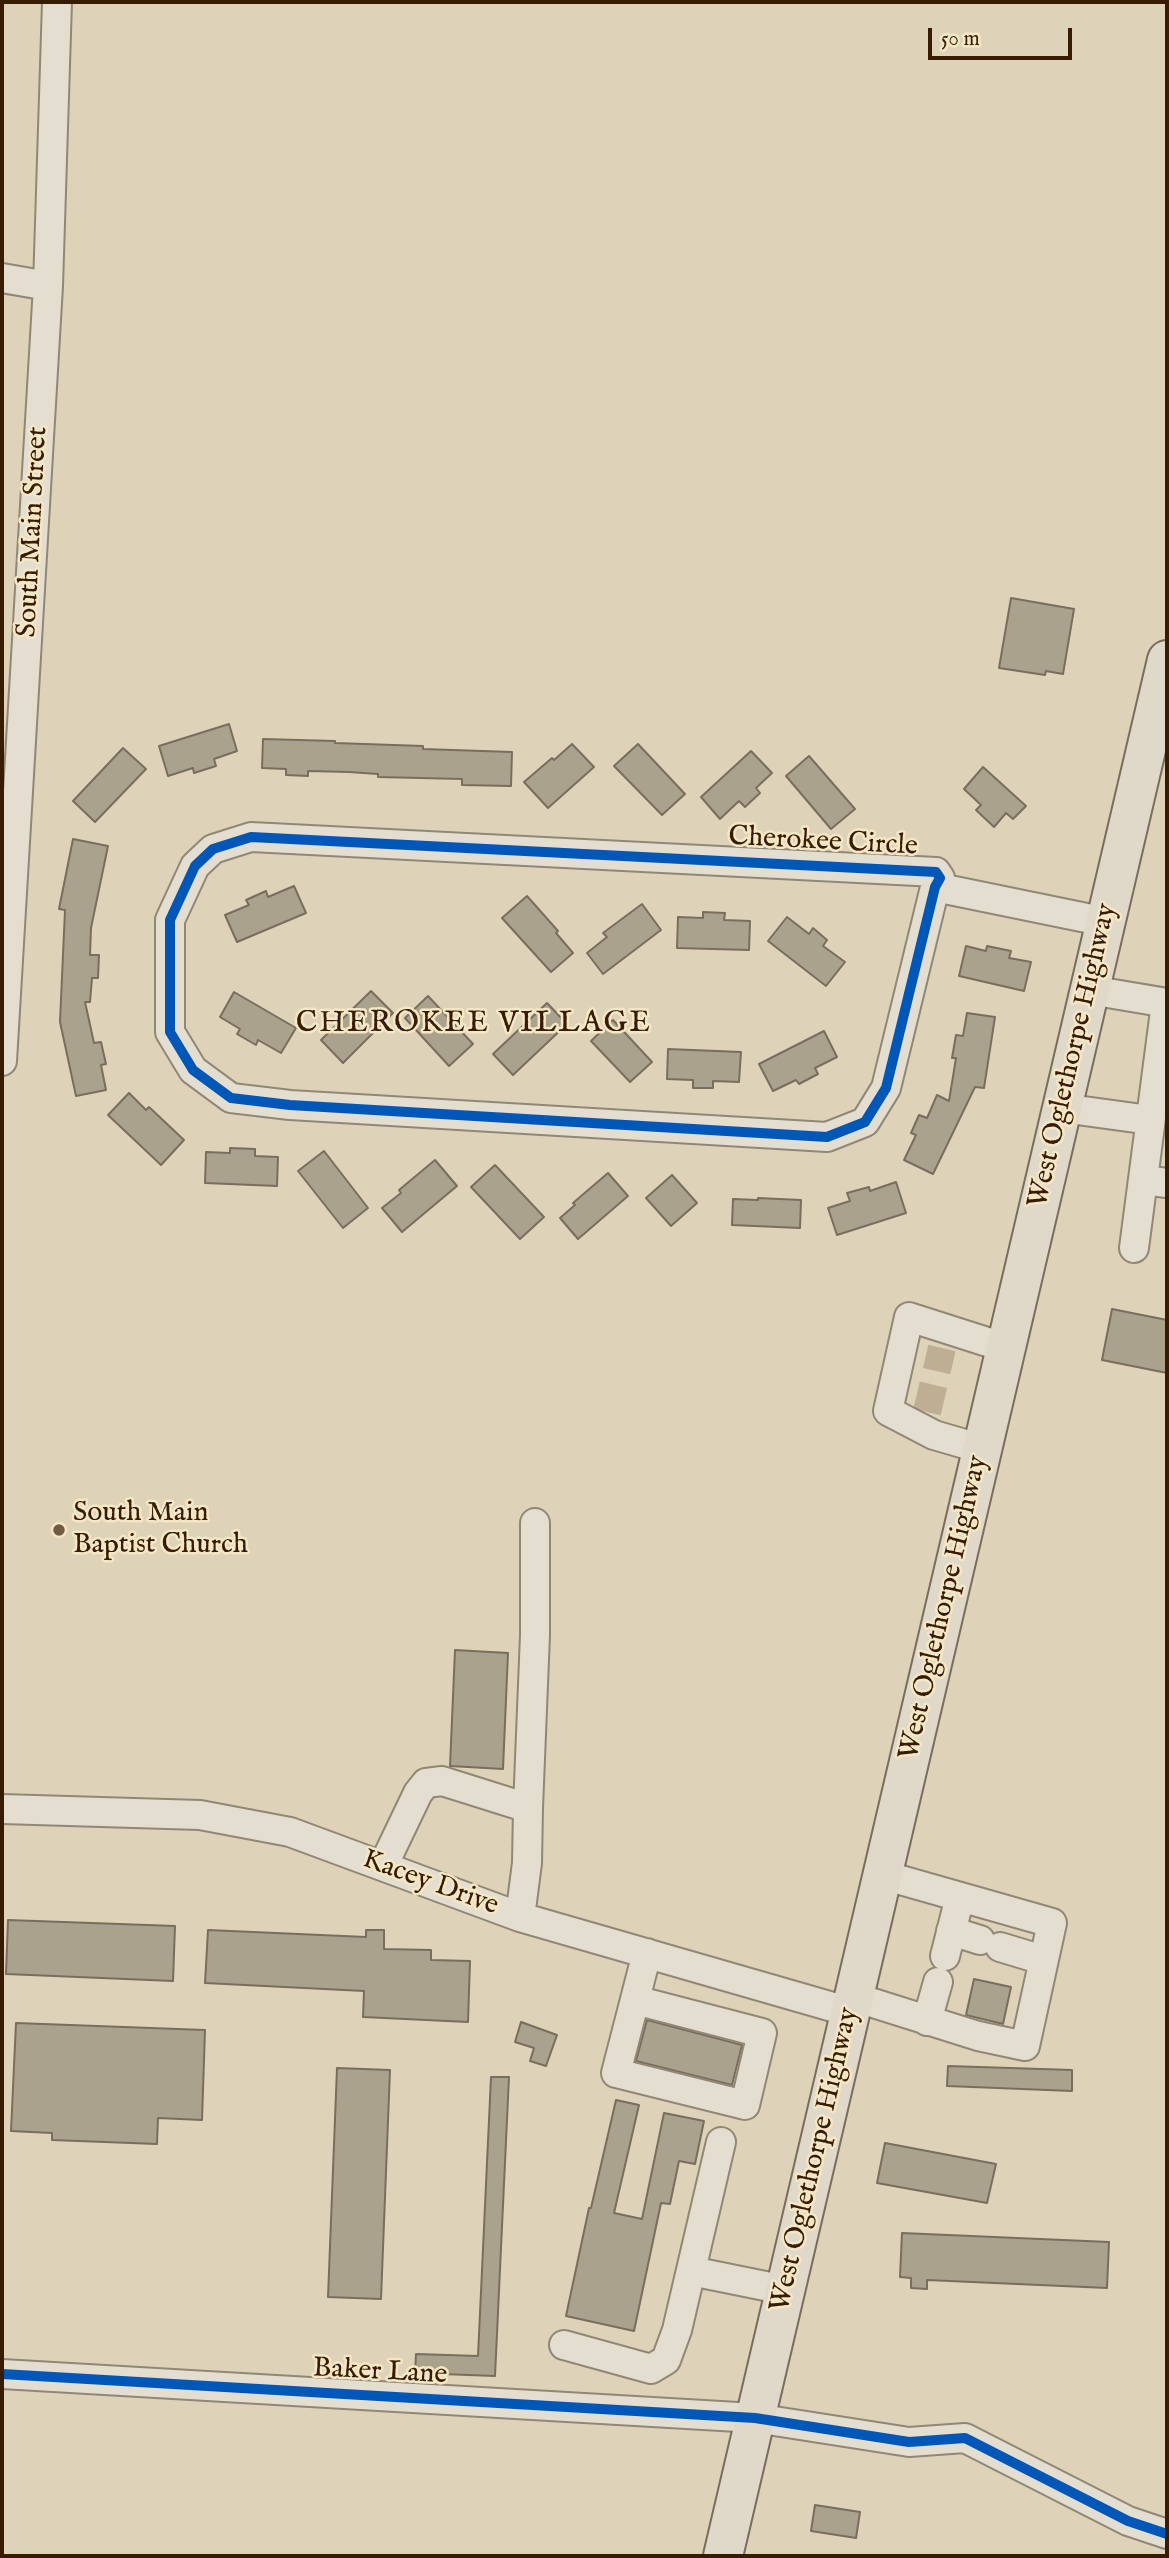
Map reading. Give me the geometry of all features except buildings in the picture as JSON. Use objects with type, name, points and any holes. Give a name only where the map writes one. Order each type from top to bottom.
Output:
[{"type":"highway","name":"West Oglethorpe Highway","points":[[723,2556],[1166,668]]},
{"type":"street","name":"South Main Street","points":[[2,1061],[6,932],[48,286],[57,2]]},
{"type":"street","points":[[2,278],[48,286]]},
{"type":"street","name":"Cherokee Circle","points":[[251,837],[936,872],[940,878],[935,887],[886,1088],[865,1122],[827,1137],[290,1105],[231,1098],[193,1070],[170,1032],[170,920],[195,866],[213,849],[251,837]]},
{"type":"street","name":"Cherokee Circle","points":[[935,887],[1106,922]]},
{"type":"street","points":[[1090,990],[1167,1003],[1150,1120],[1156,1170],[1135,1248]]},
{"type":"street","points":[[1062,1108],[1150,1120]]},
{"type":"street","points":[[982,1449],[934,1435],[920,1416],[888,1411],[909,1317],[939,1339],[1006,1348]]},
{"type":"street","points":[[520,1917],[527,1863],[535,1636],[535,1523]]},
{"type":"street","points":[[383,1866],[418,1793],[426,1783],[442,1781],[528,1808]]},
{"type":"street","name":"Kacey Drive","points":[[2,1809],[200,1815],[290,1832],[520,1917],[647,1953],[1025,2046],[1043,1960]]},
{"type":"street","points":[[883,1875],[1052,1923],[1043,1960],[990,1944],[945,1956]]},
{"type":"street","points":[[927,2021],[960,1897]]},
{"type":"street","points":[[635,2000],[762,2033],[745,2105],[616,2073],[647,1953]]},
{"type":"street","points":[[564,2345],[651,2369],[666,2360],[677,2330],[721,2142]]},
{"type":"street","points":[[691,2271],[785,2290]]},
{"type":"street","name":"Baker Lane","points":[[2,2374],[755,2418],[909,2442],[965,2438],[1128,2521],[1167,2534]]},
{"type":"tunnel","points":[[927,1412],[942,1348]]},
{"type":"cycle path","points":[[251,837],[936,872],[940,878],[935,887],[886,1088],[865,1122],[827,1137],[290,1105],[231,1098],[193,1070],[170,1032],[170,920],[195,866],[213,849],[251,837]]},
{"type":"cycle path","points":[[2,2374],[755,2418],[909,2442],[965,2438],[1128,2521],[1167,2534]]},
{"type":"place","name":"South Main Baptist Church","points":[[59,1530]]},
{"type":"district","name":"CHEROKEE VILLAGE","points":[[474,1025]]}]
